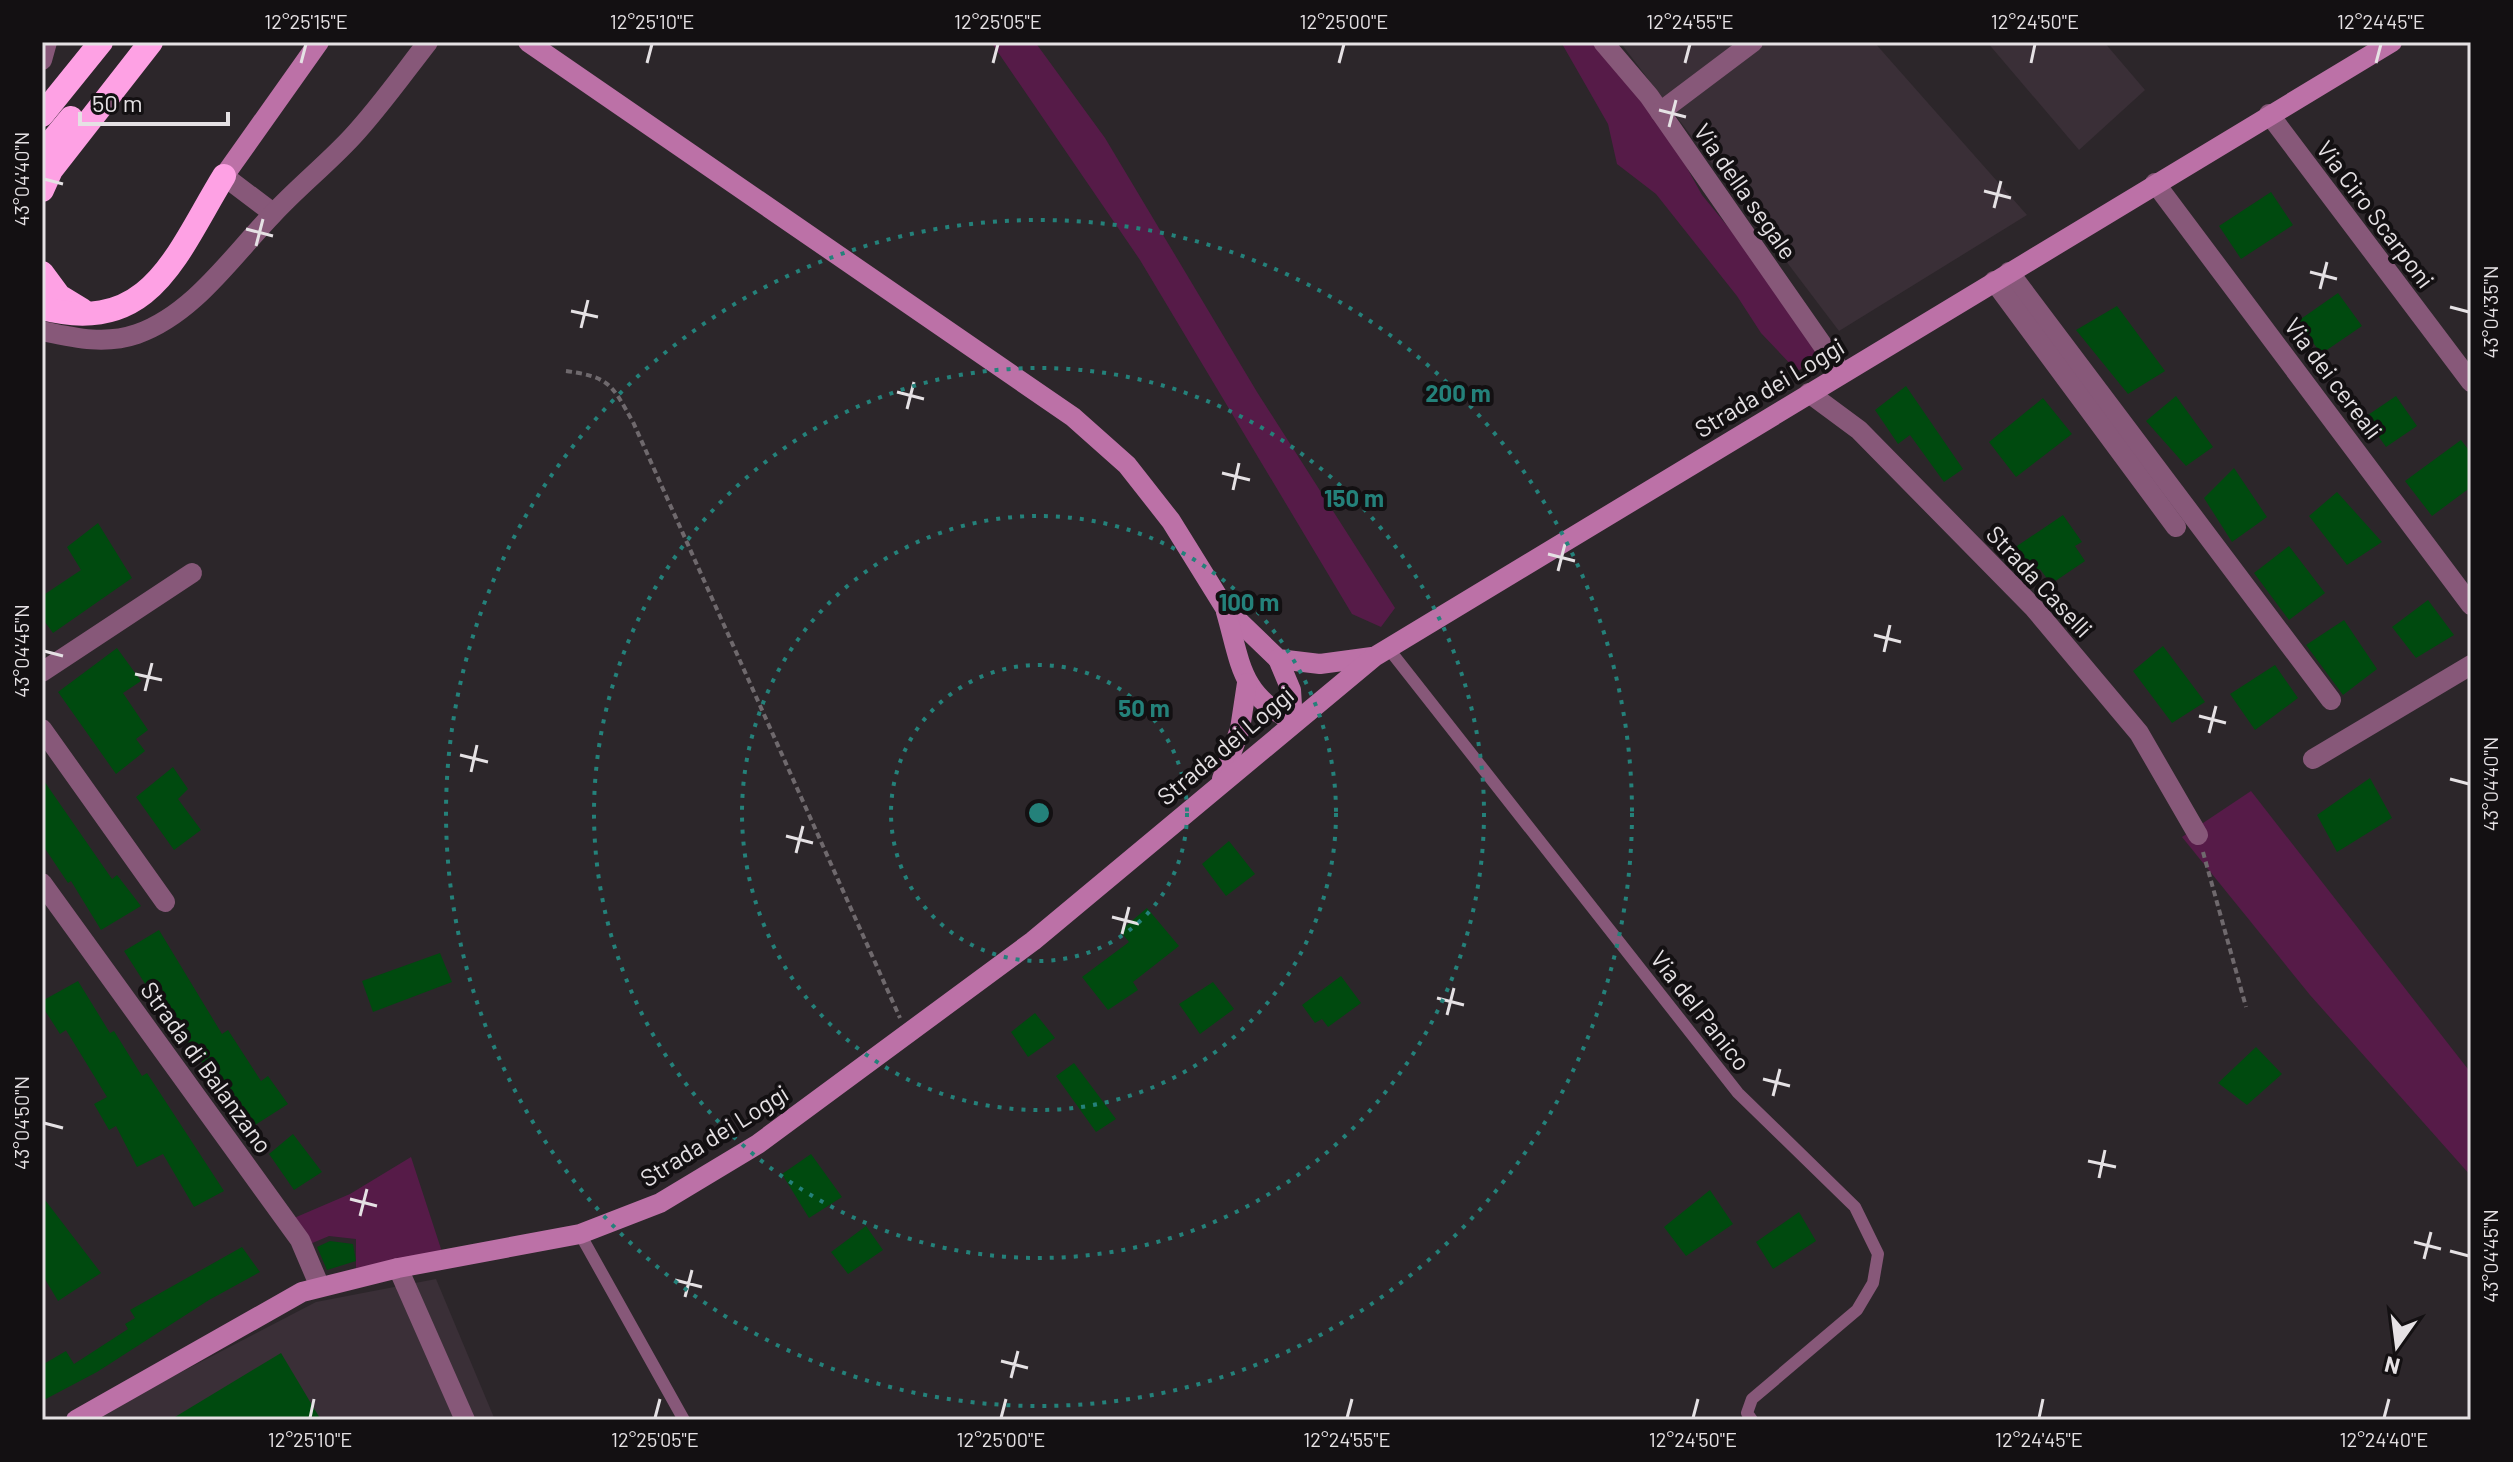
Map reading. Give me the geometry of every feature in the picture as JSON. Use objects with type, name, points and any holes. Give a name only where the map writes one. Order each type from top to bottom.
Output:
[{"type":"highway","points":[[42,115],[101,42]]},
{"type":"highway","points":[[42,153],[133,42]]},
{"type":"highway","points":[[42,190],[51,170],[151,42]]},
{"type":"highway","points":[[42,308],[113,313],[135,302],[165,272],[224,176]]},
{"type":"highway","points":[[42,273],[59,296],[87,313]]},
{"type":"street","points":[[42,60],[47,42]]},
{"type":"street","points":[[273,213],[224,176],[319,42]]},
{"type":"street","points":[[42,331],[80,340],[111,341],[139,333],[166,320],[211,282],[273,213],[352,137],[428,42]]},
{"type":"street","points":[[528,42],[1073,417],[1127,465],[1171,521],[1225,608],[1278,659],[1291,690],[1293,721]]},
{"type":"street","name":"Via della segale","points":[[1603,42],[1660,112],[1842,373]]},
{"type":"street","points":[[1660,112],[1753,42]]},
{"type":"street","name":"Strada dei Loggi","points":[[76,1420],[302,1292],[398,1268],[580,1234],[660,1203],[758,1144],[1033,941],[1293,721],[1381,653],[2392,42]]},
{"type":"street","name":"Via Ciro Scarponi","points":[[2269,114],[2471,382]]},
{"type":"street","name":"Via dei cereali","points":[[2155,183],[2471,605]]},
{"type":"street","points":[[2002,276],[2176,527]]},
{"type":"street","points":[[2002,276],[2331,700]]},
{"type":"street","name":"Strada Caselli","points":[[1809,393],[1859,430],[2034,608],[2139,733],[2198,835]]},
{"type":"street","points":[[42,672],[192,573]]},
{"type":"street","points":[[1225,608],[1247,683],[1267,708],[1293,721]]},
{"type":"street","points":[[1278,659],[1320,664],[1381,653]]},
{"type":"street","points":[[2313,759],[2471,665]]},
{"type":"street","points":[[1222,782],[1240,729],[1247,683]]},
{"type":"street","points":[[42,729],[165,902]]},
{"type":"street","name":"Strada di Balanzano","points":[[42,883],[300,1240],[320,1287]]},
{"type":"street","points":[[398,1268],[465,1420]]},
{"type":"lane","name":"Via del Panico","points":[[1381,653],[1738,1093],[1855,1207],[1878,1254],[1873,1283],[1857,1310],[1752,1399],[1747,1413],[1752,1420]]},
{"type":"lane","points":[[580,1234],[684,1420]]},
{"type":"path","points":[[566,371],[596,375],[611,384],[633,422],[894,1010],[911,1031]]},
{"type":"path","points":[[2198,835],[2246,1007]]},
{"type":"shaded area","points":[[991,42],[1035,42],[1105,138],[1257,392],[1395,608],[1381,627],[1352,614],[1140,260]]},
{"type":"shaded area","points":[[1561,42],[1607,42],[1676,148],[1702,195],[1784,295],[1822,359],[1797,371],[1761,333],[1737,296],[1656,194],[1617,164],[1608,124]]},
{"type":"shaded area","points":[[1620,42],[1874,42],[2027,215],[1839,331]]},
{"type":"shaded area","points":[[1987,42],[2104,42],[2145,90],[2079,150]]},
{"type":"shaded area","points":[[2251,791],[2471,1073],[2471,1176],[2310,995],[2182,837]]},
{"type":"shaded area","points":[[411,1157],[443,1255],[356,1268],[356,1239],[329,1236],[310,1244],[294,1218],[350,1194]]},
{"type":"shaded area","points":[[436,1279],[495,1420],[89,1420],[316,1302]]},
{"type":"building","points":[[2271,192],[2293,225],[2241,259],[2219,226]]},
{"type":"building","points":[[2338,293],[2362,326],[2321,354],[2298,321]]},
{"type":"building","points":[[2117,306],[2165,371],[2128,394],[2076,330]]},
{"type":"building","points":[[1906,386],[1963,469],[1944,482],[1910,435],[1898,444],[1875,410]]},
{"type":"building","points":[[2176,396],[2213,447],[2186,466],[2146,421]]},
{"type":"building","points":[[2396,396],[2417,426],[2386,447],[2365,417]]},
{"type":"building","points":[[2043,398],[2072,434],[2016,477],[1989,442]]},
{"type":"building","points":[[2461,440],[2471,453],[2471,487],[2432,516],[2405,481]]},
{"type":"building","points":[[2234,468],[2267,517],[2232,542],[2204,498]]},
{"type":"building","points":[[2337,492],[2382,542],[2347,565],[2309,516]]},
{"type":"building","points":[[2063,515],[2082,542],[2075,546],[2085,561],[2051,584],[2040,569],[2032,574],[2014,548]]},
{"type":"building","points":[[98,523],[132,578],[53,633],[42,618],[42,596],[81,570],[67,547]]},
{"type":"building","points":[[2289,546],[2325,593],[2289,620],[2254,573]]},
{"type":"building","points":[[2428,600],[2454,635],[2416,658],[2392,627]]},
{"type":"building","points":[[2344,620],[2377,669],[2343,695],[2306,645]]},
{"type":"building","points":[[2163,646],[2205,702],[2172,723],[2133,671]]},
{"type":"building","points":[[117,648],[141,681],[123,693],[148,730],[136,739],[145,751],[116,774],[58,692]]},
{"type":"building","points":[[2275,665],[2298,698],[2255,730],[2230,694]]},
{"type":"building","points":[[173,767],[188,789],[178,799],[201,830],[174,850],[136,797]]},
{"type":"building","points":[[42,778],[112,879],[117,875],[141,906],[101,930],[71,881],[68,883],[42,844]]},
{"type":"building","points":[[2370,778],[2392,818],[2337,852],[2317,815]]},
{"type":"building","points":[[1229,841],[1255,874],[1226,896],[1202,864]]},
{"type":"building","points":[[1147,908],[1179,946],[1133,982],[1138,990],[1108,1010],[1082,977],[1129,942],[1120,931]]},
{"type":"building","points":[[159,930],[222,1034],[228,1030],[261,1081],[268,1076],[288,1104],[249,1129],[179,1030],[176,1032],[124,951]]},
{"type":"building","points":[[440,953],[452,982],[373,1012],[362,981]]},
{"type":"building","points":[[1341,976],[1361,1003],[1328,1027],[1322,1019],[1315,1023],[1302,1005]]},
{"type":"building","points":[[78,981],[110,1033],[114,1031],[142,1076],[147,1073],[224,1191],[194,1207],[163,1154],[137,1167],[116,1126],[109,1130],[94,1104],[107,1097],[66,1030],[60,1034],[42,1006],[42,1001]]},
{"type":"building","points":[[1213,982],[1234,1009],[1200,1034],[1179,1004]]},
{"type":"building","points":[[1035,1013],[1055,1038],[1028,1057],[1011,1032]]},
{"type":"building","points":[[2256,1047],[2282,1074],[2247,1105],[2218,1083]]},
{"type":"building","points":[[1074,1063],[1116,1119],[1096,1132],[1056,1076]]},
{"type":"building","points":[[293,1134],[322,1172],[294,1190],[269,1154]]},
{"type":"building","points":[[811,1154],[842,1197],[809,1218],[782,1174]]},
{"type":"building","points":[[1710,1190],[1733,1224],[1686,1256],[1664,1227]]},
{"type":"building","points":[[42,1196],[101,1273],[58,1301],[42,1274]]},
{"type":"building","points":[[1799,1212],[1816,1241],[1773,1269],[1756,1242]]},
{"type":"building","points":[[866,1226],[883,1250],[848,1274],[831,1252]]},
{"type":"building","points":[[330,1241],[353,1244],[356,1261],[327,1270],[317,1247]]},
{"type":"building","points":[[242,1247],[260,1272],[209,1300],[97,1372],[42,1401],[42,1365],[66,1351],[74,1364],[128,1329],[125,1324],[135,1318],[130,1310]]},
{"type":"building","points":[[281,1353],[321,1420],[170,1420]]}]
